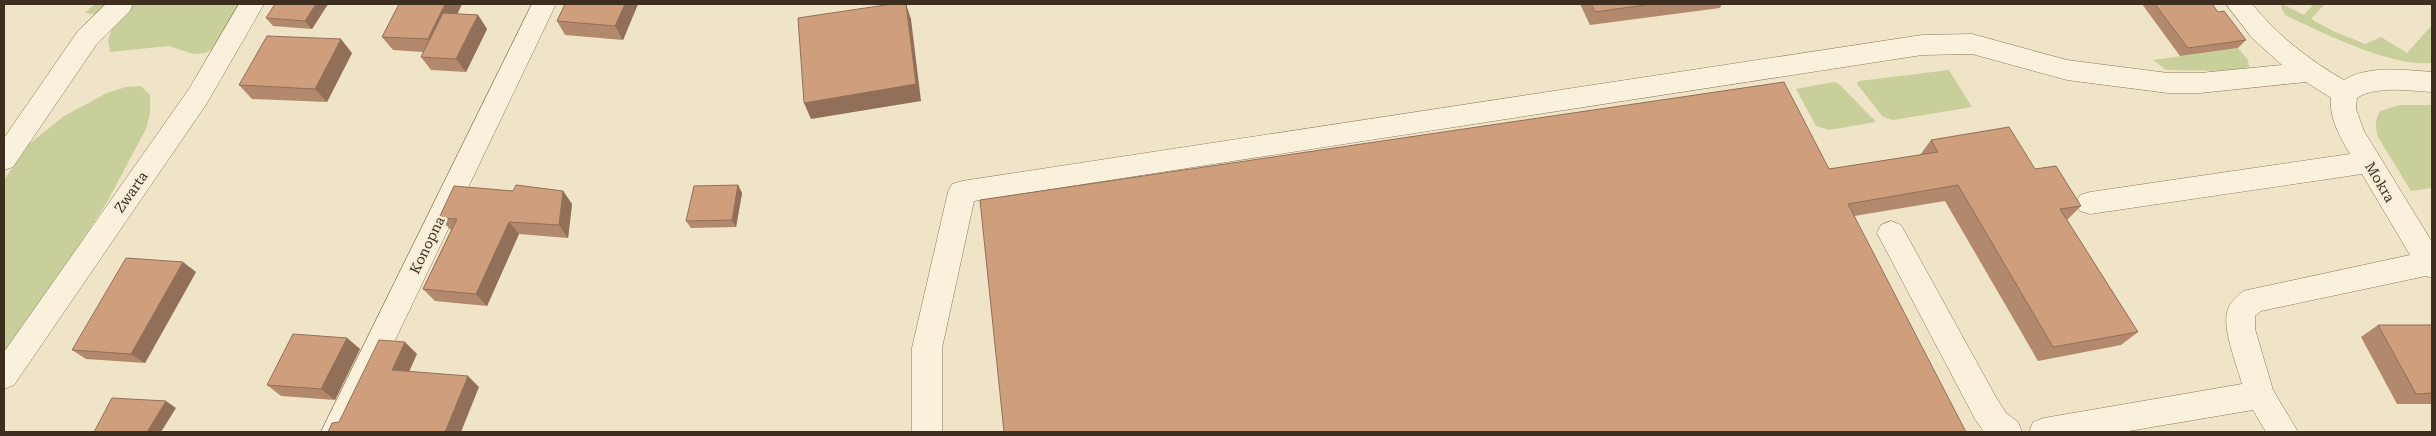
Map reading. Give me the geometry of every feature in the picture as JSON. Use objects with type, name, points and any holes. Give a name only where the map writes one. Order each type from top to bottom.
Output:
[{"type":"street","points":[[4,159],[86,38],[121,4]]},
{"type":"street","name":"Zwarta","points":[[4,376],[198,96],[252,4]]},
{"type":"street","name":"Konopna","points":[[336,432],[544,4]]},
{"type":"street","points":[[2238,4],[2263,35],[2307,72],[2344,93],[2358,84],[2390,80],[2432,82]]},
{"type":"street","points":[[926,432],[927,348],[962,192],[1922,45],[1972,44],[2067,70],[2168,83],[2200,83],[2307,72]]},
{"type":"street","name":"Mokra","points":[[2344,93],[2343,110],[2352,134],[2368,162],[2427,250]]},
{"type":"street","points":[[2090,203],[2368,162]]},
{"type":"street","points":[[1891,233],[1986,409],[1995,423],[2008,432]]},
{"type":"street","points":[[2282,432],[2260,395],[2241,329],[2241,311],[2252,300],[2427,250]]},
{"type":"street","points":[[2044,432],[2260,395]]},
{"type":"green space","points":[[95,4],[243,4],[218,45],[206,53],[193,54],[169,46],[110,52],[108,40],[116,17],[85,13]]},
{"type":"green space","points":[[2282,4],[2304,15],[2314,4],[2325,4],[2311,19],[2333,31],[2365,44],[2381,37],[2407,53],[2432,25],[2432,63],[2397,60],[2357,47],[2285,15],[2281,7]]},
{"type":"green space","points":[[2238,48],[2248,60],[2249,67],[2234,71],[2166,70],[2153,60]]},
{"type":"green space","points":[[1949,70],[1972,107],[1893,120],[1883,117],[1857,84],[1859,81]]},
{"type":"green space","points":[[1834,82],[1839,84],[1876,122],[1829,130],[1816,126],[1796,89]]},
{"type":"green space","points":[[141,86],[150,95],[150,114],[146,129],[106,204],[4,359],[4,180],[29,144],[64,116],[107,93],[126,87]]},
{"type":"green space","points":[[2400,105],[2432,105],[2432,188],[2411,191],[2378,137],[2376,124],[2380,111]]},
{"type":"building","points":[[275,4],[316,4],[305,21],[266,18]]},
{"type":"building","points":[[399,4],[445,4],[428,39],[382,37]]},
{"type":"building","points":[[565,4],[625,4],[615,26],[557,21]]},
{"type":"building","points":[[892,4],[906,4],[916,84],[804,103],[798,18]]},
{"type":"building","points":[[1591,4],[1652,4],[1595,12]]},
{"type":"building","points":[[2155,4],[2212,4],[2218,12],[2224,11],[2246,40],[2188,48]]},
{"type":"building","points":[[443,13],[478,15],[456,59],[421,57]]},
{"type":"building","points":[[267,36],[341,39],[315,89],[239,85]]},
{"type":"building","points":[[1784,82],[1829,169],[1938,152],[1931,140],[2009,127],[2035,169],[2056,166],[2081,206],[2060,209],[2138,332],[2053,347],[1958,185],[1848,204],[1966,432],[1004,432],[980,200]]},
{"type":"building","points":[[516,185],[563,191],[559,225],[509,222],[476,294],[423,289],[457,219],[439,218],[454,186],[513,191]]},
{"type":"building","points":[[738,185],[732,220],[686,221],[694,186]]},
{"type":"building","points":[[126,258],[183,262],[131,354],[72,350]]},
{"type":"building","points":[[2378,325],[2432,325],[2432,393],[2416,394]]},
{"type":"building","points":[[293,334],[347,338],[321,389],[267,385]]},
{"type":"building","points":[[379,340],[405,342],[392,370],[468,376],[445,432],[328,432],[332,423],[339,422]]},
{"type":"building","points":[[112,398],[166,401],[147,432],[94,432]]}]
